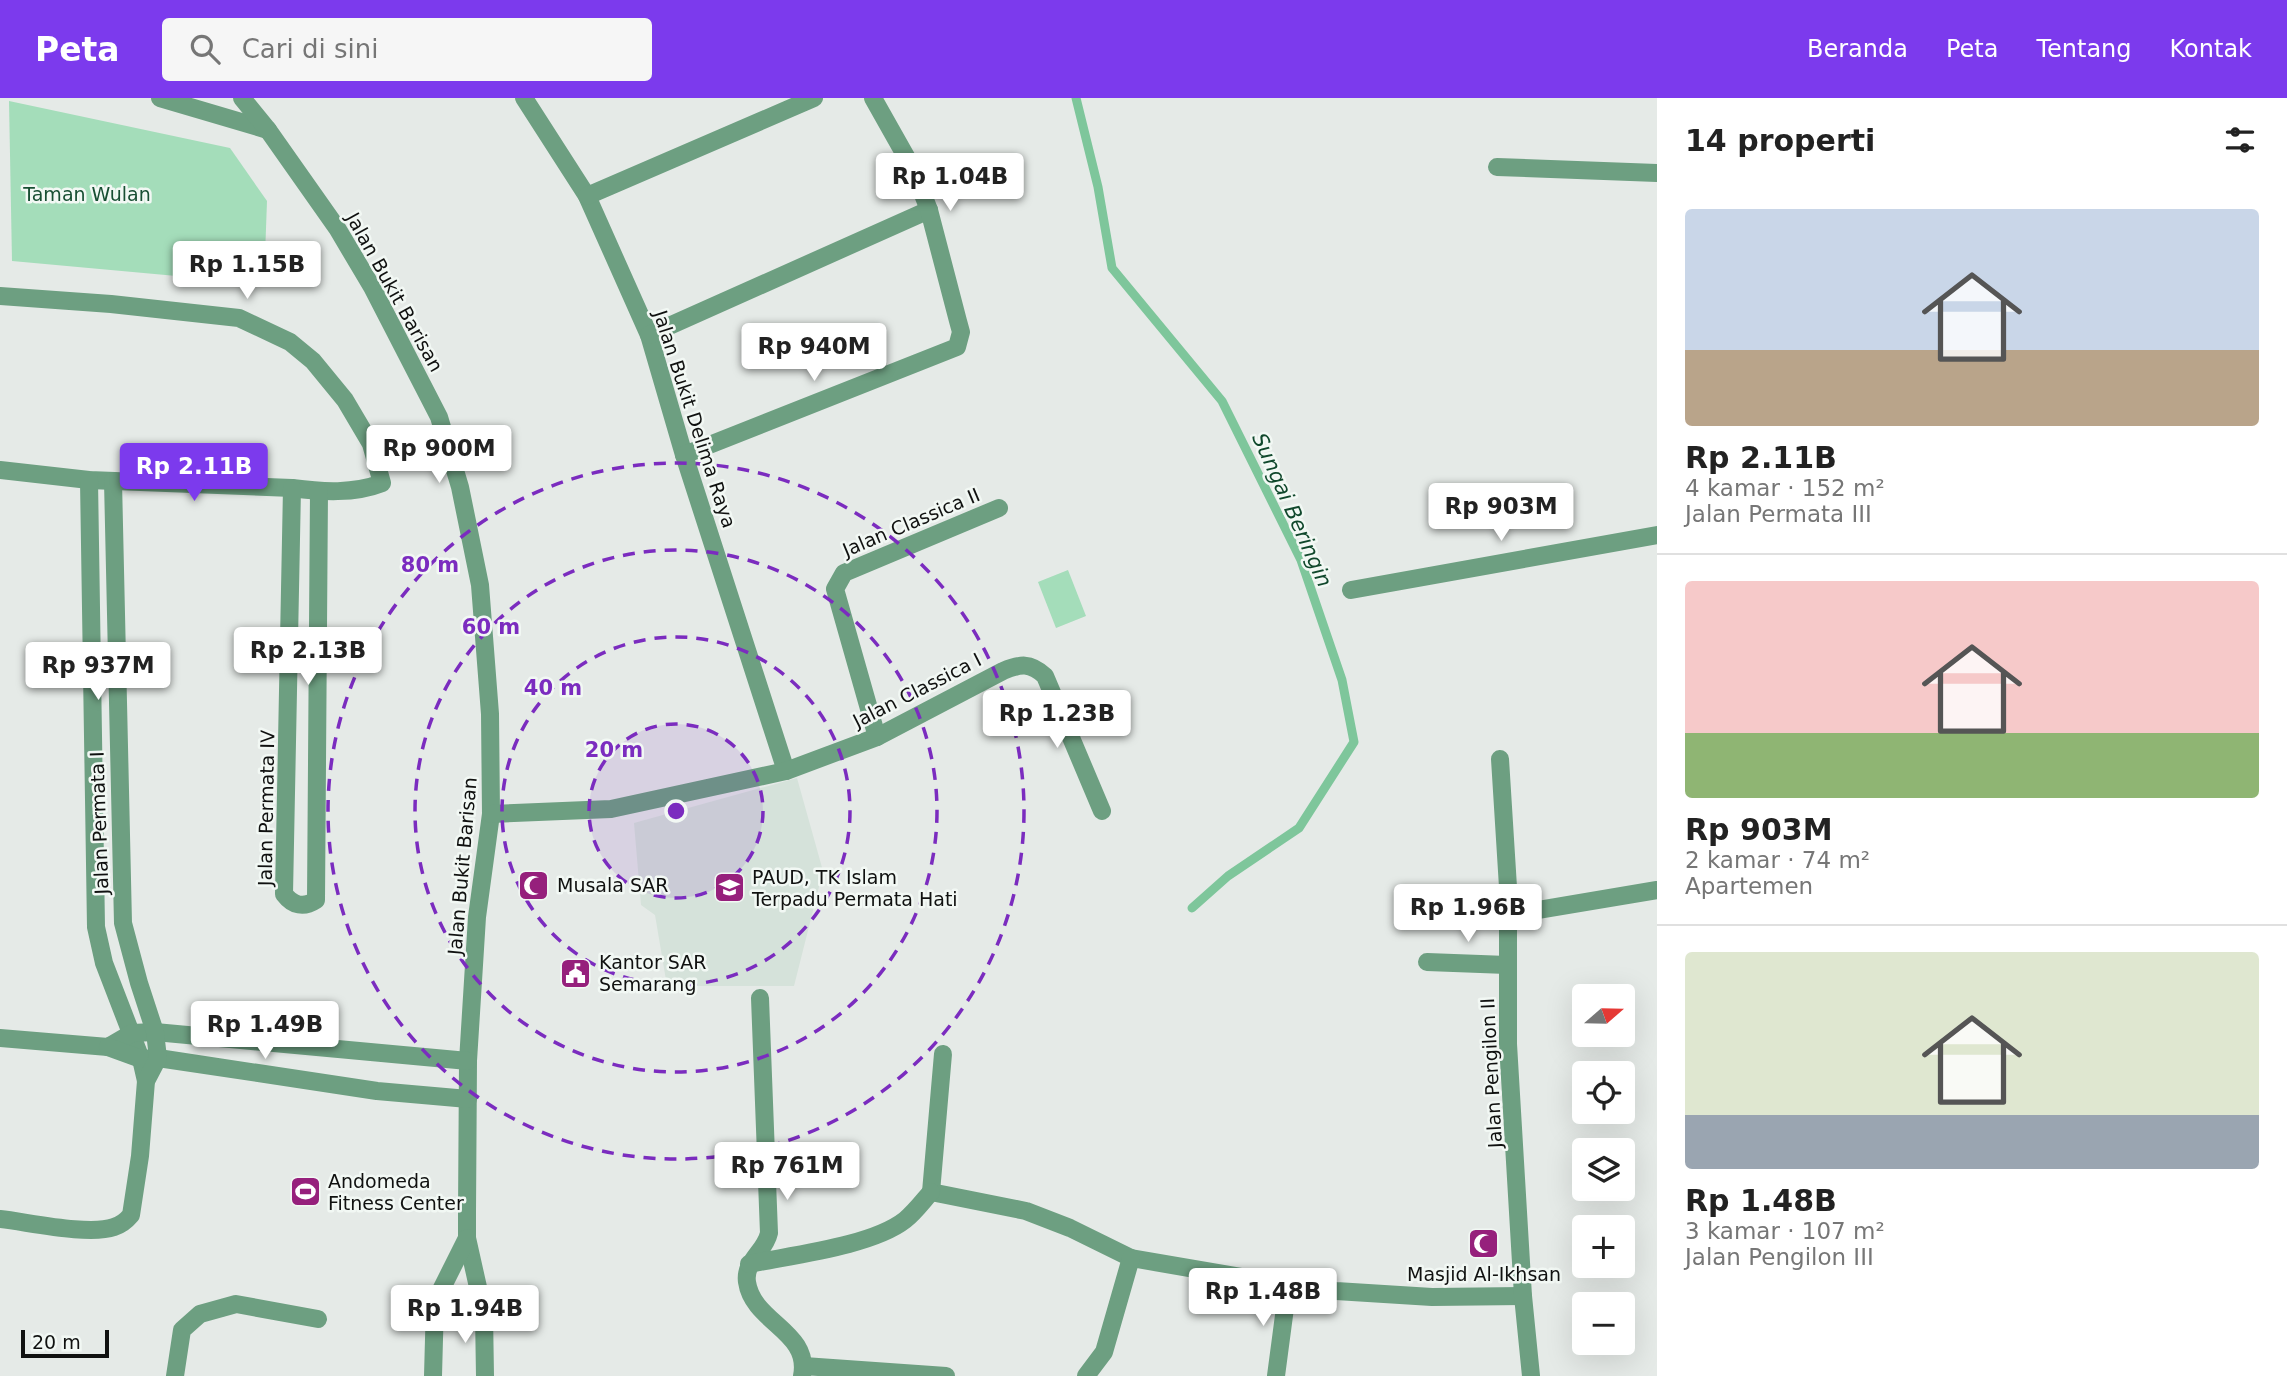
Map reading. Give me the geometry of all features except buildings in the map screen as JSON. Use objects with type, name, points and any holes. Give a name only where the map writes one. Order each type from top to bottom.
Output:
[{"type":"street","points":[[160,98],[268,130]]},
{"type":"street","name":"Jalan Bukit Barisan","points":[[242,98],[268,130],[337,228],[372,287],[439,417],[460,487],[480,585],[490,714],[491,814],[477,917],[468,1061],[467,1238],[484,1314],[485,1376]]},
{"type":"street","name":"Jalan Bukit Delima Raya","points":[[524,98],[587,196],[649,335],[684,455],[786,771]]},
{"type":"street","points":[[587,196],[814,98]]},
{"type":"street","points":[[684,455],[957,347],[961,332],[929,210],[914,169],[873,98]]},
{"type":"street","points":[[1497,167],[1657,173]]},
{"type":"street","points":[[649,335],[929,210]]},
{"type":"street","points":[[0,296],[111,304],[239,318],[290,342],[313,361],[345,400],[371,444],[382,482],[366,489],[319,491],[89,480],[0,470]]},
{"type":"street","name":"Jalan Permata I","points":[[89,480],[96,927],[104,963],[132,1033],[150,1059]]},
{"type":"street","name":"Jalan Permata I","points":[[113,481],[123,923],[155,1032],[150,1059]]},
{"type":"street","name":"Jalan Permata IV","points":[[292,488],[284,894],[297,905],[316,900],[319,491]]},
{"type":"street","name":"Jalan Classica II","points":[[877,737],[835,589],[836,584],[844,573],[999,508]]},
{"type":"street","points":[[1351,590],[1657,535]]},
{"type":"street","name":"Jalan Classica I","points":[[491,814],[611,809],[786,771],[877,737],[1021,664],[1036,667],[1045,676],[1102,811]]},
{"type":"street","points":[[92,684],[117,685]]},
{"type":"street","points":[[288,698],[317,702]]},
{"type":"street","name":"Jalan Pengilon II","points":[[1500,760],[1510,919],[1506,934],[1508,1044],[1523,1296],[1531,1376]]},
{"type":"street","points":[[1510,919],[1520,913],[1657,890]]},
{"type":"street","points":[[96,927],[123,923]]},
{"type":"street","points":[[1427,961],[1507,965]]},
{"type":"street","points":[[760,998],[769,1233],[767,1242],[749,1264],[747,1280],[752,1299],[763,1314],[791,1335],[803,1371],[946,1376]]},
{"type":"street","points":[[108,1047],[132,1033],[155,1032],[468,1061]]},
{"type":"street","points":[[0,1038],[108,1047],[150,1059],[377,1091],[468,1099]]},
{"type":"street","points":[[749,1264],[857,1241],[889,1229],[905,1220],[931,1192],[943,1054]]},
{"type":"street","points":[[0,1219],[92,1230],[112,1228],[125,1222],[131,1215],[150,1059]]},
{"type":"street","points":[[931,1192],[1026,1212],[1070,1228],[1131,1258],[1336,1291],[1432,1297],[1523,1296]]},
{"type":"street","name":"Jalan Bukit Barisan","points":[[433,1376],[435,1302],[467,1238]]},
{"type":"street","points":[[1086,1376],[1104,1352],[1131,1258]]},
{"type":"street","points":[[1276,1376],[1288,1285]]},
{"type":"street","points":[[175,1376],[182,1330],[201,1314],[236,1304],[318,1319]]},
{"type":"shaded area","name":"PAUD, TK Islam Terpadu Permata Hati","points":[[797,778],[823,871],[794,986],[667,986],[655,915],[641,905],[634,823]]},
{"type":"green space","name":"Taman Wulan","points":[[9,101],[230,148],[267,201],[264,284],[12,261]]},
{"type":"green space","points":[[1068,570],[1086,616],[1056,628],[1038,582]]},
{"type":"waterway","name":"Sungai Beringin","points":[[1076,98],[1098,187],[1112,268],[1222,401],[1301,560],[1342,680],[1354,742],[1299,828],[1228,876],[1192,908]]},
{"type":"place","name":"Musala SAR","points":[[534,885]]},
{"type":"place","name":"PAUD, TK Islam Terpadu Permata Hati","points":[[729,888]]},
{"type":"place","name":"Kantor SAR Semarang","points":[[576,973]]},
{"type":"place","name":"Andomeda Fitness Center","points":[[305,1192]]},
{"type":"place","name":"Masjid Al-Ikhsan","points":[[1484,1243]]}]
